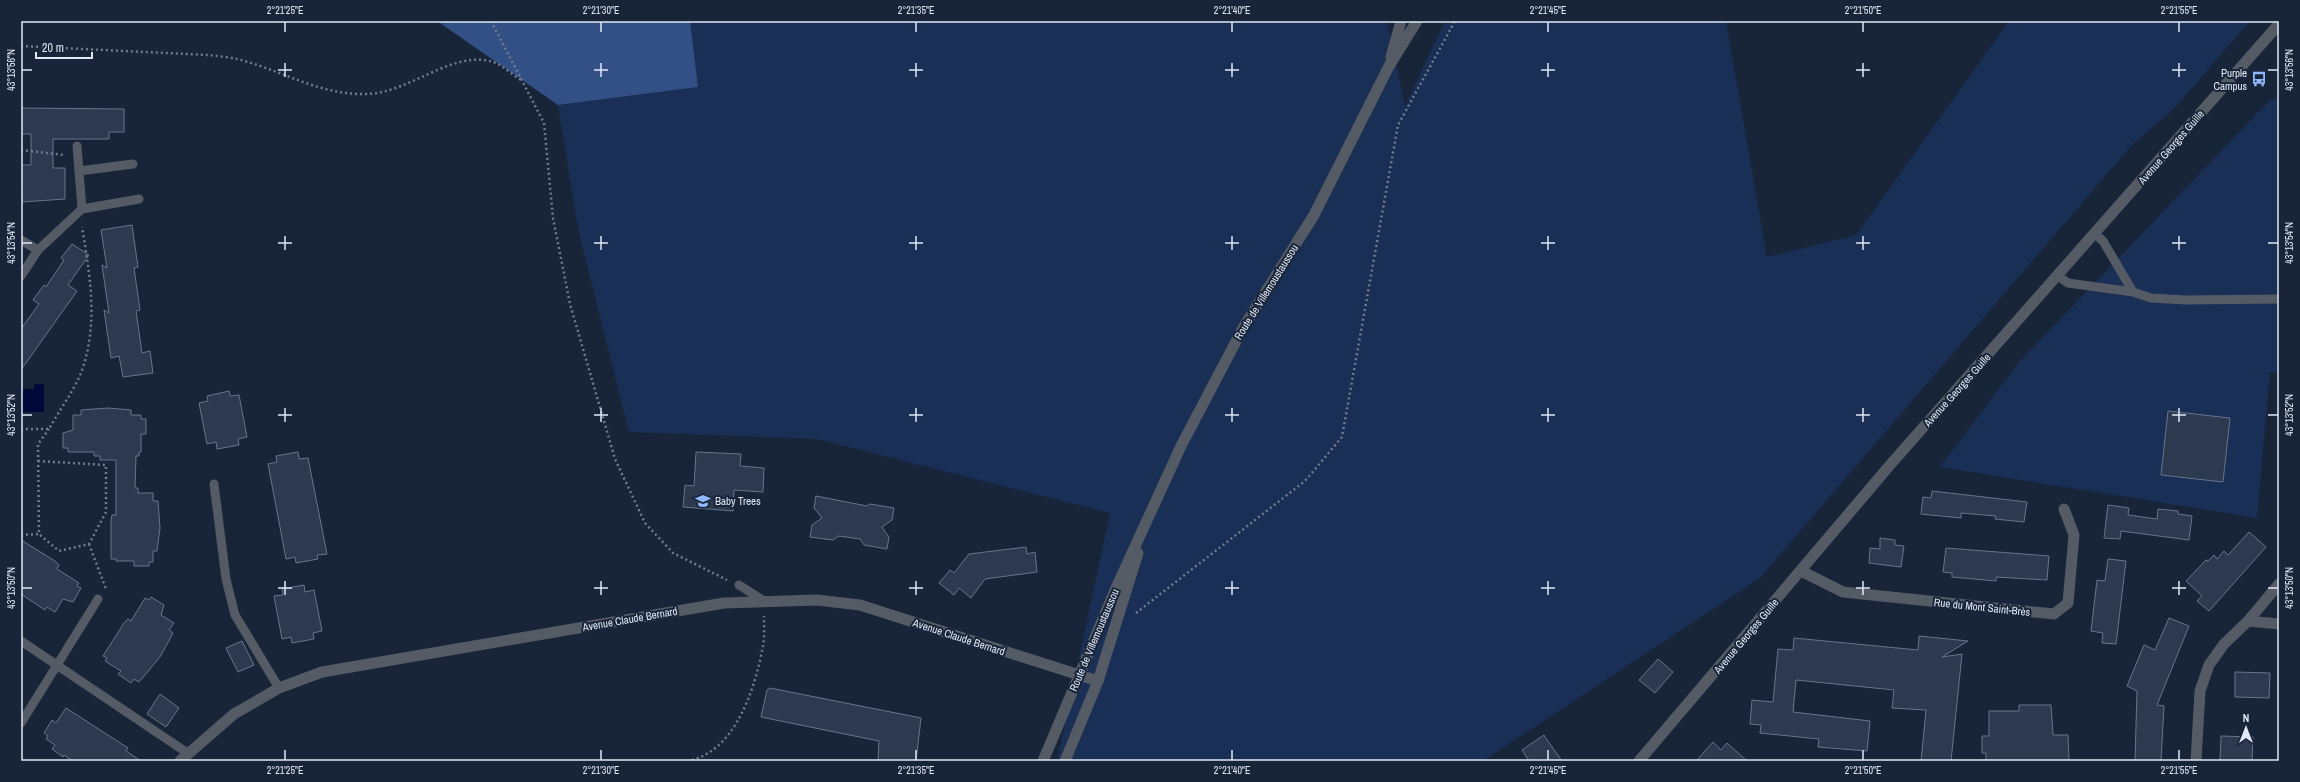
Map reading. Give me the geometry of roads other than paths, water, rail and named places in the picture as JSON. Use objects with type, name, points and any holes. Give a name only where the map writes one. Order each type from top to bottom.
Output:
[{"type":"street","name":"Route de Villemoustaussou","points":[[1389,66],[1401,21]]},
{"type":"street","name":"Route de Villemoustaussou","points":[[1043,761],[1116,588],[1181,446],[1242,328],[1314,215],[1389,66],[1413,30],[1417,21]]},
{"type":"street","name":"Avenue Georges Guille","points":[[1640,761],[1890,465],[2279,24]]},
{"type":"street","name":"Rue du Mont Saint-Brès","points":[[1801,571],[1843,592],[2054,614],[2068,603],[2074,535],[2064,509]]},
{"type":"street","name":"Route de Villemoustaussou","points":[[1065,761],[1098,681],[1116,628],[1148,520]]},
{"type":"street","points":[[2196,761],[2200,691],[2209,665],[2224,644],[2248,621],[2279,584]]},
{"type":"street","name":"Avenue Claude Bernard","points":[[185,758],[234,714],[279,688],[322,672],[724,603],[817,600],[860,605],[1098,681]]},
{"type":"street","points":[[2248,621],[2279,624]]},
{"type":"lane","points":[[77,146],[81,210]]},
{"type":"lane","points":[[78,171],[133,164]]},
{"type":"lane","points":[[21,276],[38,250],[81,210],[139,199]]},
{"type":"lane","points":[[2095,234],[2103,241],[2133,292]]},
{"type":"lane","points":[[21,240],[38,250]]},
{"type":"lane","points":[[2058,276],[2068,283],[2133,292],[2151,298],[2186,300],[2279,299]]},
{"type":"lane","points":[[214,484],[226,580],[235,615],[279,688]]},
{"type":"lane","points":[[739,585],[764,601]]},
{"type":"lane","points":[[21,723],[56,664],[98,599]]},
{"type":"lane","points":[[21,641],[56,664],[185,758]]},
{"type":"place","name":"Purple Campus","points":[[2259,79]]},
{"type":"place","name":"Baby Trees","points":[[703,501]]}]
